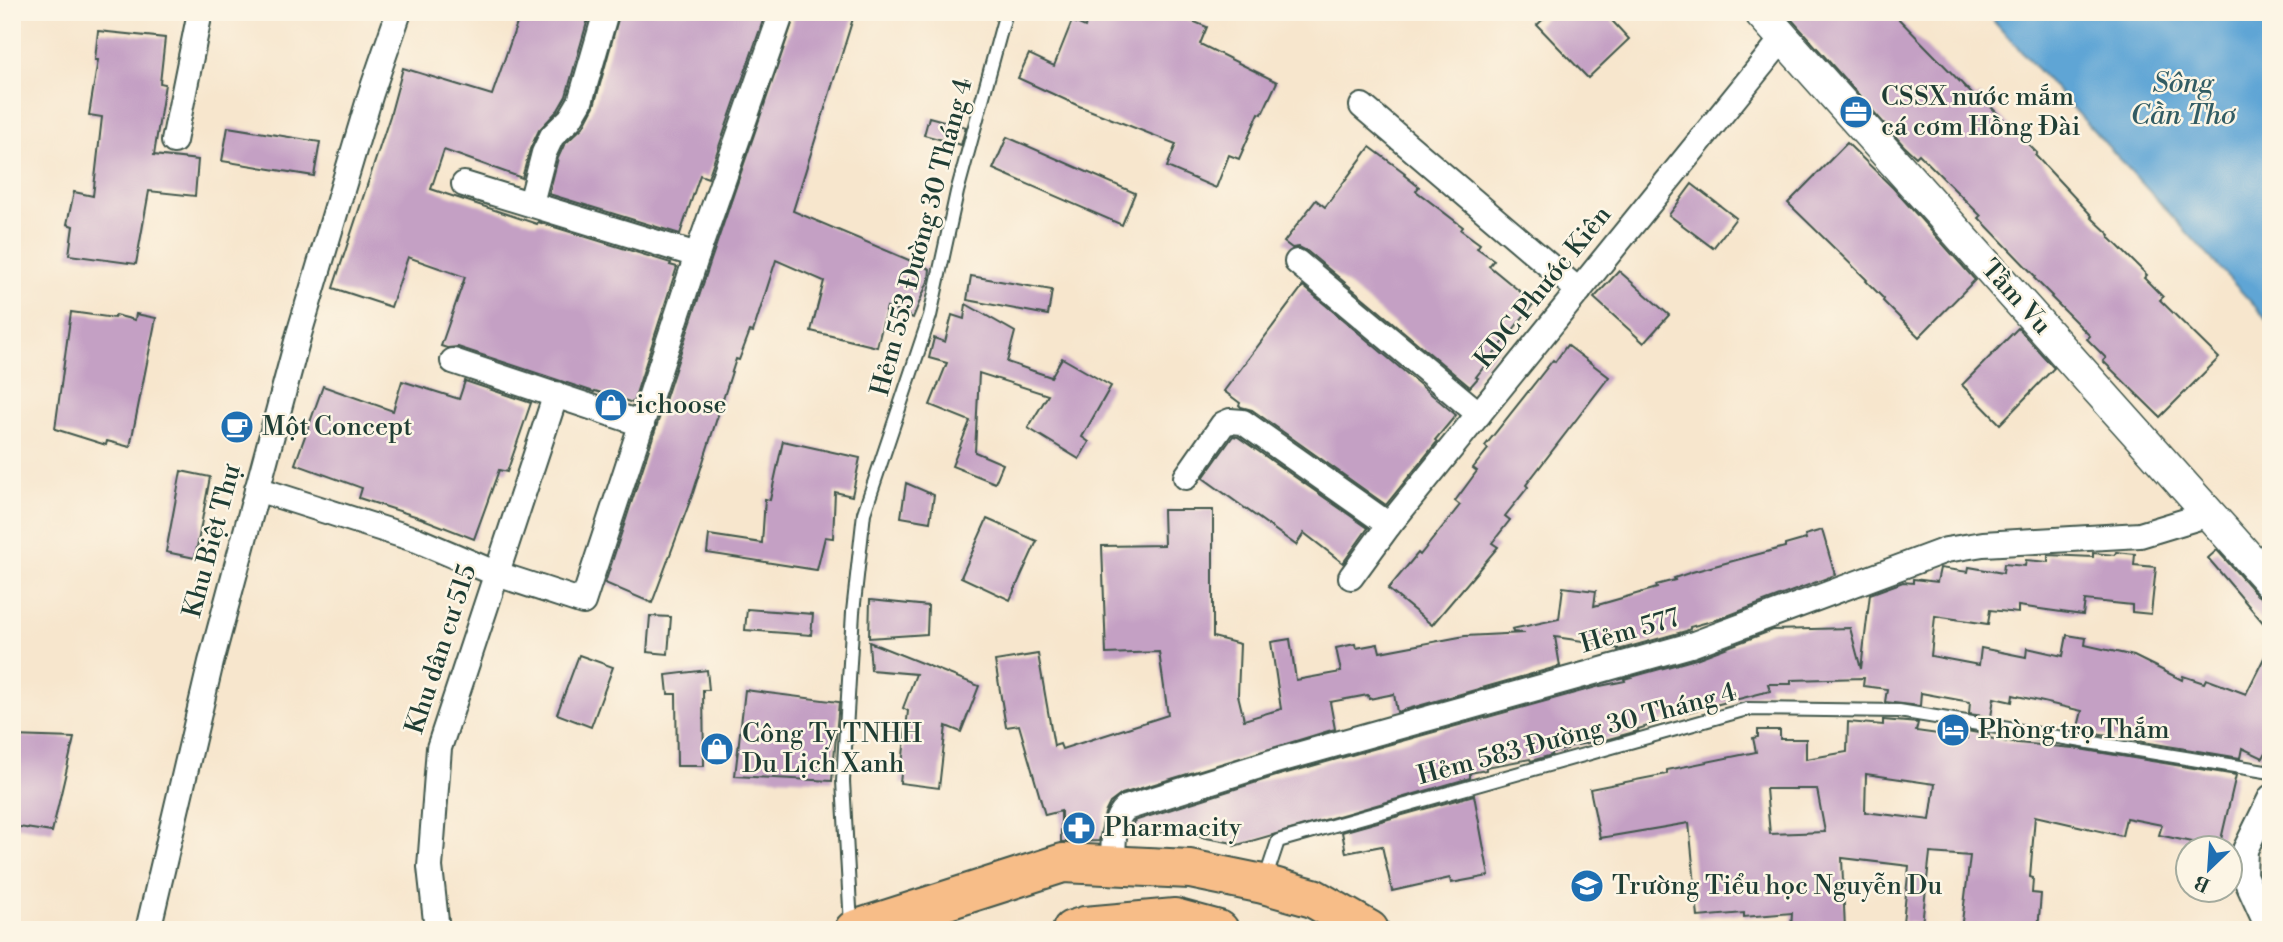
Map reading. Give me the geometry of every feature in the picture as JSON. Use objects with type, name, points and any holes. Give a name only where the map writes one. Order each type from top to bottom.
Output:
[{"type":"main road","points":[[852,930],[1063,863],[1190,869],[1263,884],[1313,898],[1369,930]]},
{"type":"main road","points":[[1072,930],[1085,926],[1175,918],[1219,930]]},
{"type":"street","points":[[174,141],[200,12]]},
{"type":"street","name":"Khu Biệt Thự","points":[[148,930],[211,662],[299,334],[399,12]]},
{"type":"street","points":[[531,204],[544,153],[552,136],[570,119],[580,102],[606,12]]},
{"type":"street","points":[[257,489],[417,540],[497,574],[583,602],[697,255],[782,12]]},
{"type":"street","name":"Tầm Vu","points":[[1760,12],[2271,583]]},
{"type":"street","name":"KDC Phước Kiên","points":[[1351,577],[1389,525],[1784,37]]},
{"type":"street","points":[[1362,106],[1579,291]]},
{"type":"street","points":[[464,184],[697,255]]},
{"type":"street","points":[[1297,262],[1479,414]]},
{"type":"street","points":[[453,361],[642,424]]},
{"type":"street","name":"Khu dân cư 515","points":[[437,930],[430,867],[439,748],[556,394]]},
{"type":"street","points":[[1186,477],[1223,424],[1230,421],[1243,422],[1389,525]]},
{"type":"street","name":"Hẻm 577","points":[[1113,864],[1116,822],[1126,808],[1272,762],[1690,645],[1946,550],[1983,544],[2140,536],[2209,514]]},
{"type":"street","points":[[2269,930],[2244,875],[2245,850],[2271,797]]},
{"type":"lane","name":"Hẻm 553 Đường 30 Tháng 4","points":[[852,930],[842,781],[853,612],[864,513],[930,316],[957,192],[1006,12]]},
{"type":"lane","name":"Hẻm 583 Đường 30 Tháng 4","points":[[1263,884],[1278,841],[1747,709],[1899,711],[2271,772]]},
{"type":"water","name":"Sông Cần Thơ","points":[[1985,12],[2271,12],[2271,324]]},
{"type":"building","points":[[521,12],[590,12],[566,96],[558,110],[539,130],[530,149],[522,178],[444,150],[431,189],[677,267],[633,403],[458,347],[441,346],[465,277],[408,257],[391,307],[333,288],[390,116],[403,68],[492,95]]},
{"type":"building","points":[[620,12],[766,12],[708,178],[700,175],[680,234],[549,194],[564,145],[583,127],[594,106]]},
{"type":"building","points":[[796,12],[855,12],[793,211],[930,269],[929,279],[913,318],[887,307],[877,347],[811,331],[824,281],[776,260],[753,332],[750,331],[739,360],[736,359],[693,493],[652,603],[605,583]]},
{"type":"building","points":[[1091,12],[1183,12],[1182,17],[1207,27],[1200,44],[1277,82],[1262,114],[1259,113],[1239,159],[1229,155],[1216,188],[1167,167],[1176,144],[1079,106],[1018,78],[1029,54],[1054,66],[1072,21],[1085,27]]},
{"type":"building","points":[[1551,12],[1604,12],[1629,39],[1588,78],[1537,25]]},
{"type":"building","points":[[1785,12],[1892,12],[1976,98],[1979,95],[2037,153],[2035,155],[2147,275],[2144,278],[2163,297],[2160,300],[2219,358],[2160,417],[2103,361],[2106,358],[2087,339],[2090,336],[1979,218],[1981,216],[1919,154],[1916,157],[1904,146]]},
{"type":"building","points":[[98,31],[165,38],[160,83],[165,84],[154,155],[198,160],[195,196],[149,191],[136,264],[69,255],[73,226],[67,224],[74,192],[93,196],[102,117],[89,115],[98,60],[95,60]]},
{"type":"building","points":[[929,117],[966,127],[961,145],[924,135]]},
{"type":"building","points":[[228,127],[320,142],[314,176],[222,161]]},
{"type":"building","points":[[1007,137],[1135,193],[1122,225],[993,169]]},
{"type":"building","points":[[1847,143],[1893,188],[1975,280],[1919,337],[1883,301],[1867,280],[1788,203]]},
{"type":"building","points":[[1370,147],[1405,173],[1404,175],[1419,187],[1416,191],[1463,227],[1461,230],[1480,244],[1477,248],[1494,260],[1489,266],[1534,303],[1470,387],[1307,251],[1299,247],[1292,248],[1284,242],[1316,200],[1325,207]]},
{"type":"building","points":[[1692,184],[1736,218],[1713,248],[1669,215]]},
{"type":"building","points":[[1619,271],[1669,315],[1644,343],[1594,298]]},
{"type":"building","points":[[971,276],[1052,290],[1048,315],[967,300]]},
{"type":"building","points":[[1303,286],[1456,415],[1386,505],[1252,410],[1241,407],[1240,403],[1224,391]]},
{"type":"building","points":[[966,304],[1015,332],[1007,362],[1051,377],[1062,358],[1111,386],[1082,437],[1089,442],[1079,459],[1028,428],[1048,395],[979,373],[975,452],[1003,464],[995,483],[952,466],[970,421],[930,405],[947,363],[929,358],[934,338],[945,342],[952,315],[964,319]]},
{"type":"building","points":[[71,312],[114,318],[115,315],[135,320],[136,314],[156,318],[130,447],[107,441],[106,445],[55,429]]},
{"type":"building","points":[[2018,328],[2054,368],[2000,424],[1962,385]]},
{"type":"building","points":[[1567,345],[1609,377],[1505,516],[1510,520],[1492,543],[1498,547],[1432,625],[1388,589],[1418,553],[1420,555],[1460,505],[1455,501],[1477,471],[1473,468],[1488,449],[1485,446]]},
{"type":"building","points":[[402,381],[459,399],[465,381],[531,403],[507,472],[499,470],[474,539],[359,498],[362,488],[295,464],[323,386],[393,411]]},
{"type":"building","points":[[1233,436],[1368,528],[1343,563],[1304,533],[1296,545],[1203,478]]},
{"type":"building","points":[[783,441],[860,458],[852,496],[835,492],[833,538],[825,537],[817,570],[707,553],[709,535],[762,543],[765,499],[770,500]]},
{"type":"building","points":[[181,471],[210,477],[195,558],[166,552]]},
{"type":"building","points":[[906,483],[934,495],[930,522],[901,517]]},
{"type":"building","points":[[1163,510],[1213,510],[1213,637],[1240,644],[1238,695],[1244,720],[1281,709],[1271,642],[1290,639],[1296,680],[1341,672],[1336,648],[1355,644],[1356,648],[1378,644],[1380,652],[1465,636],[1525,633],[1513,632],[1512,629],[1559,619],[1563,587],[1596,591],[1594,606],[1657,588],[1656,585],[1692,572],[1785,547],[1806,539],[1805,535],[1822,530],[1835,575],[1719,619],[1690,627],[1686,631],[1618,650],[1597,649],[1597,643],[1555,637],[1560,666],[1397,712],[1394,694],[1369,699],[1368,695],[1330,702],[1335,729],[1122,794],[1110,803],[1105,813],[1099,841],[1061,842],[1061,811],[1045,815],[1019,725],[1006,727],[995,661],[1038,654],[1054,746],[1060,744],[1062,749],[1168,715],[1159,652],[1106,654],[1102,546],[1164,545]]},
{"type":"building","points":[[987,519],[1037,541],[1010,600],[961,577]]},
{"type":"building","points":[[2217,550],[2257,595],[2271,601],[2271,632],[2208,558]]},
{"type":"building","points":[[2116,552],[2135,554],[2134,565],[2156,567],[2151,614],[2132,612],[2132,605],[2085,600],[2083,615],[2018,606],[2018,613],[1990,610],[1988,624],[1935,616],[1931,656],[1979,665],[1981,648],[2026,657],[2027,648],[2063,656],[2067,635],[2086,638],[2085,645],[2134,656],[2182,680],[2183,676],[2204,683],[2206,679],[2246,694],[2271,644],[2271,743],[2263,758],[2242,748],[2240,758],[2077,731],[2082,711],[2013,695],[2012,702],[1994,698],[1991,717],[1969,714],[1970,702],[1921,693],[1920,706],[1885,702],[1887,689],[1863,686],[1864,678],[1791,680],[1791,684],[1768,684],[1770,691],[1664,718],[1664,721],[1638,731],[1566,747],[1567,749],[1531,761],[1530,759],[1486,767],[1486,770],[1470,773],[1470,778],[1234,846],[1233,843],[1200,837],[1197,827],[1177,833],[1129,836],[1134,821],[1276,776],[1625,681],[1624,679],[1696,659],[1773,630],[1850,628],[1861,669],[1870,594],[1903,582],[1913,583],[1913,579],[1937,582],[1940,568],[1968,572],[1969,567],[2003,573],[2004,564],[2025,566],[2026,560],[2048,562],[2048,555],[2093,557],[2093,553],[2115,555]]},
{"type":"building","points":[[870,600],[928,606],[927,634],[869,638]]},
{"type":"building","points":[[747,609],[813,614],[811,635],[745,630]]},
{"type":"building","points":[[650,616],[671,617],[668,654],[647,652]]},
{"type":"building","points":[[869,642],[979,686],[961,732],[946,726],[939,788],[900,783],[908,711],[903,708],[916,674],[871,670]]},
{"type":"building","points":[[579,655],[613,667],[591,727],[557,714]]},
{"type":"building","points":[[707,670],[709,690],[703,690],[704,766],[677,766],[676,694],[668,694],[666,675]]},
{"type":"building","points":[[745,690],[839,702],[832,781],[735,776]]},
{"type":"building","points":[[1883,720],[1918,723],[1916,731],[1967,738],[1967,731],[2007,742],[2073,748],[2236,775],[2222,834],[2174,834],[2174,838],[2159,835],[2162,825],[2126,818],[2122,836],[2035,816],[2030,877],[2033,878],[2032,893],[2041,894],[2038,930],[1961,930],[1970,856],[1930,853],[1922,924],[1903,922],[1909,866],[1842,858],[1845,930],[1791,930],[1792,913],[1698,917],[1689,823],[1600,838],[1590,789],[1667,774],[1667,770],[1756,752],[1753,738],[1758,737],[1758,730],[1780,730],[1780,739],[1806,739],[1806,759],[1847,752],[1848,722],[1883,725]],"holes":[[[1866,774],[1935,784],[1930,820],[1865,812]],[[1766,789],[1817,789],[1825,832],[1770,834]]]},
{"type":"building","points":[[12,736],[74,738],[52,832],[12,826]]},
{"type":"building","points":[[1474,795],[1489,876],[1451,883],[1450,878],[1392,891],[1382,846],[1346,853],[1342,832]]},
{"type":"place","name":"CSSX nước mắm cá cơm Hồng Đài","points":[[1856,112]]},
{"type":"place","name":"ichoose","points":[[611,405]]},
{"type":"place","name":"Một Concept","points":[[237,427]]},
{"type":"place","name":"Phòng trọ Thắm","points":[[1953,730]]},
{"type":"place","name":"Công Ty TNHH Du Lịch Xanh","points":[[717,749]]},
{"type":"place","name":"Pharmacity","points":[[1079,828]]},
{"type":"place","name":"Trường Tiểu học Nguyễn Du","points":[[1587,886]]}]
